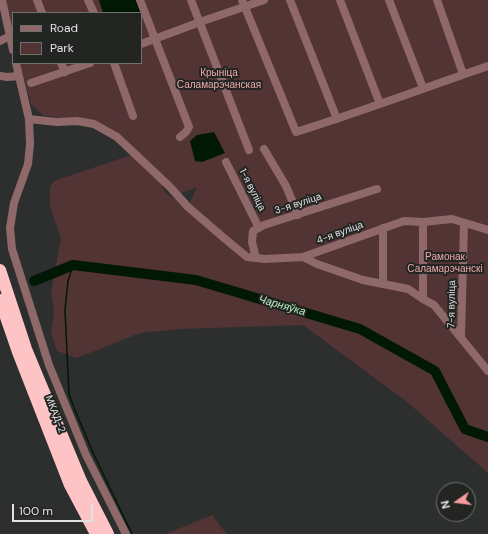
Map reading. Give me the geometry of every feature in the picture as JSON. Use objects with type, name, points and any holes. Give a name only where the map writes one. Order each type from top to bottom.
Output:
[{"type":"highway","points":[[0,270],[26,349],[81,481],[108,534]]},
{"type":"highway","name":"МКАД-2","points":[[0,300],[18,352],[70,485],[96,534]]},
{"type":"street","points":[[2,0],[12,45]]},
{"type":"street","points":[[37,0],[42,12]]},
{"type":"street","points":[[88,0],[94,12]]},
{"type":"street","points":[[140,0],[189,126],[186,132],[180,137]]},
{"type":"street","points":[[190,0],[200,22],[249,150]]},
{"type":"street","points":[[142,44],[200,22],[243,3],[264,0]]},
{"type":"street","points":[[290,0],[337,119]]},
{"type":"street","points":[[340,0],[380,104]]},
{"type":"street","points":[[389,0],[423,88]]},
{"type":"street","points":[[437,0],[464,74]]},
{"type":"street","points":[[243,3],[296,132],[488,66]]},
{"type":"street","points":[[0,41],[10,36]]},
{"type":"street","points":[[16,64],[29,119],[30,144],[28,164],[14,203],[10,228],[12,249],[49,365],[86,455],[126,534]]},
{"type":"street","points":[[61,64],[65,72]]},
{"type":"street","points":[[31,82],[87,64]]},
{"type":"street","points":[[114,64],[133,116]]},
{"type":"street","points":[[0,76],[19,76]]},
{"type":"street","points":[[29,119],[57,122],[77,121],[94,124],[117,137],[170,187],[188,207],[248,257],[265,259],[304,257],[317,264],[363,280],[408,289],[434,305],[488,371]]},
{"type":"street","points":[[264,148],[286,186],[298,215]]},
{"type":"street","name":"1-я вуліца","points":[[226,162],[260,228]]},
{"type":"street","name":"3-я вуліца","points":[[260,228],[377,190]]},
{"type":"street","name":"4-я вуліца","points":[[304,257],[383,228],[404,222],[452,219],[488,230]]},
{"type":"street","points":[[423,222],[423,299]]},
{"type":"street","name":"7-я вуліца","points":[[461,337],[464,223]]},
{"type":"street","points":[[256,258],[252,242],[253,231],[260,228]]},
{"type":"street","points":[[383,228],[383,284]]},
{"type":"green space","points":[[4,0],[488,0],[488,473],[407,402],[303,325],[181,329],[140,333],[77,358],[57,351],[51,332],[54,312],[51,292],[61,238],[50,207],[50,187],[54,181],[134,154],[117,137],[77,121],[43,115],[31,104],[20,64],[142,64],[142,12],[12,12],[12,30]],"holes":[[[161,179],[182,193],[197,187],[188,207],[165,193]]]},
{"type":"green space","points":[[212,515],[227,534],[166,534]]},
{"type":"shaded area","points":[[99,0],[136,0],[141,12],[103,12]]},
{"type":"shaded area","points":[[214,132],[225,153],[202,162],[195,161],[190,141],[197,135]]},
{"type":"waterway","points":[[73,265],[68,281],[65,310],[69,394],[94,455],[132,534]]},
{"type":"waterway","name":"Чарняўка","points":[[34,281],[73,265],[196,280],[360,329],[435,371],[465,429],[488,437]]},
{"type":"park label","name":"Крыніца Саламарэчанская","points":[[219,78]]},
{"type":"park label","name":"Рамонак Саламарэчанскі","points":[[445,262]]}]
